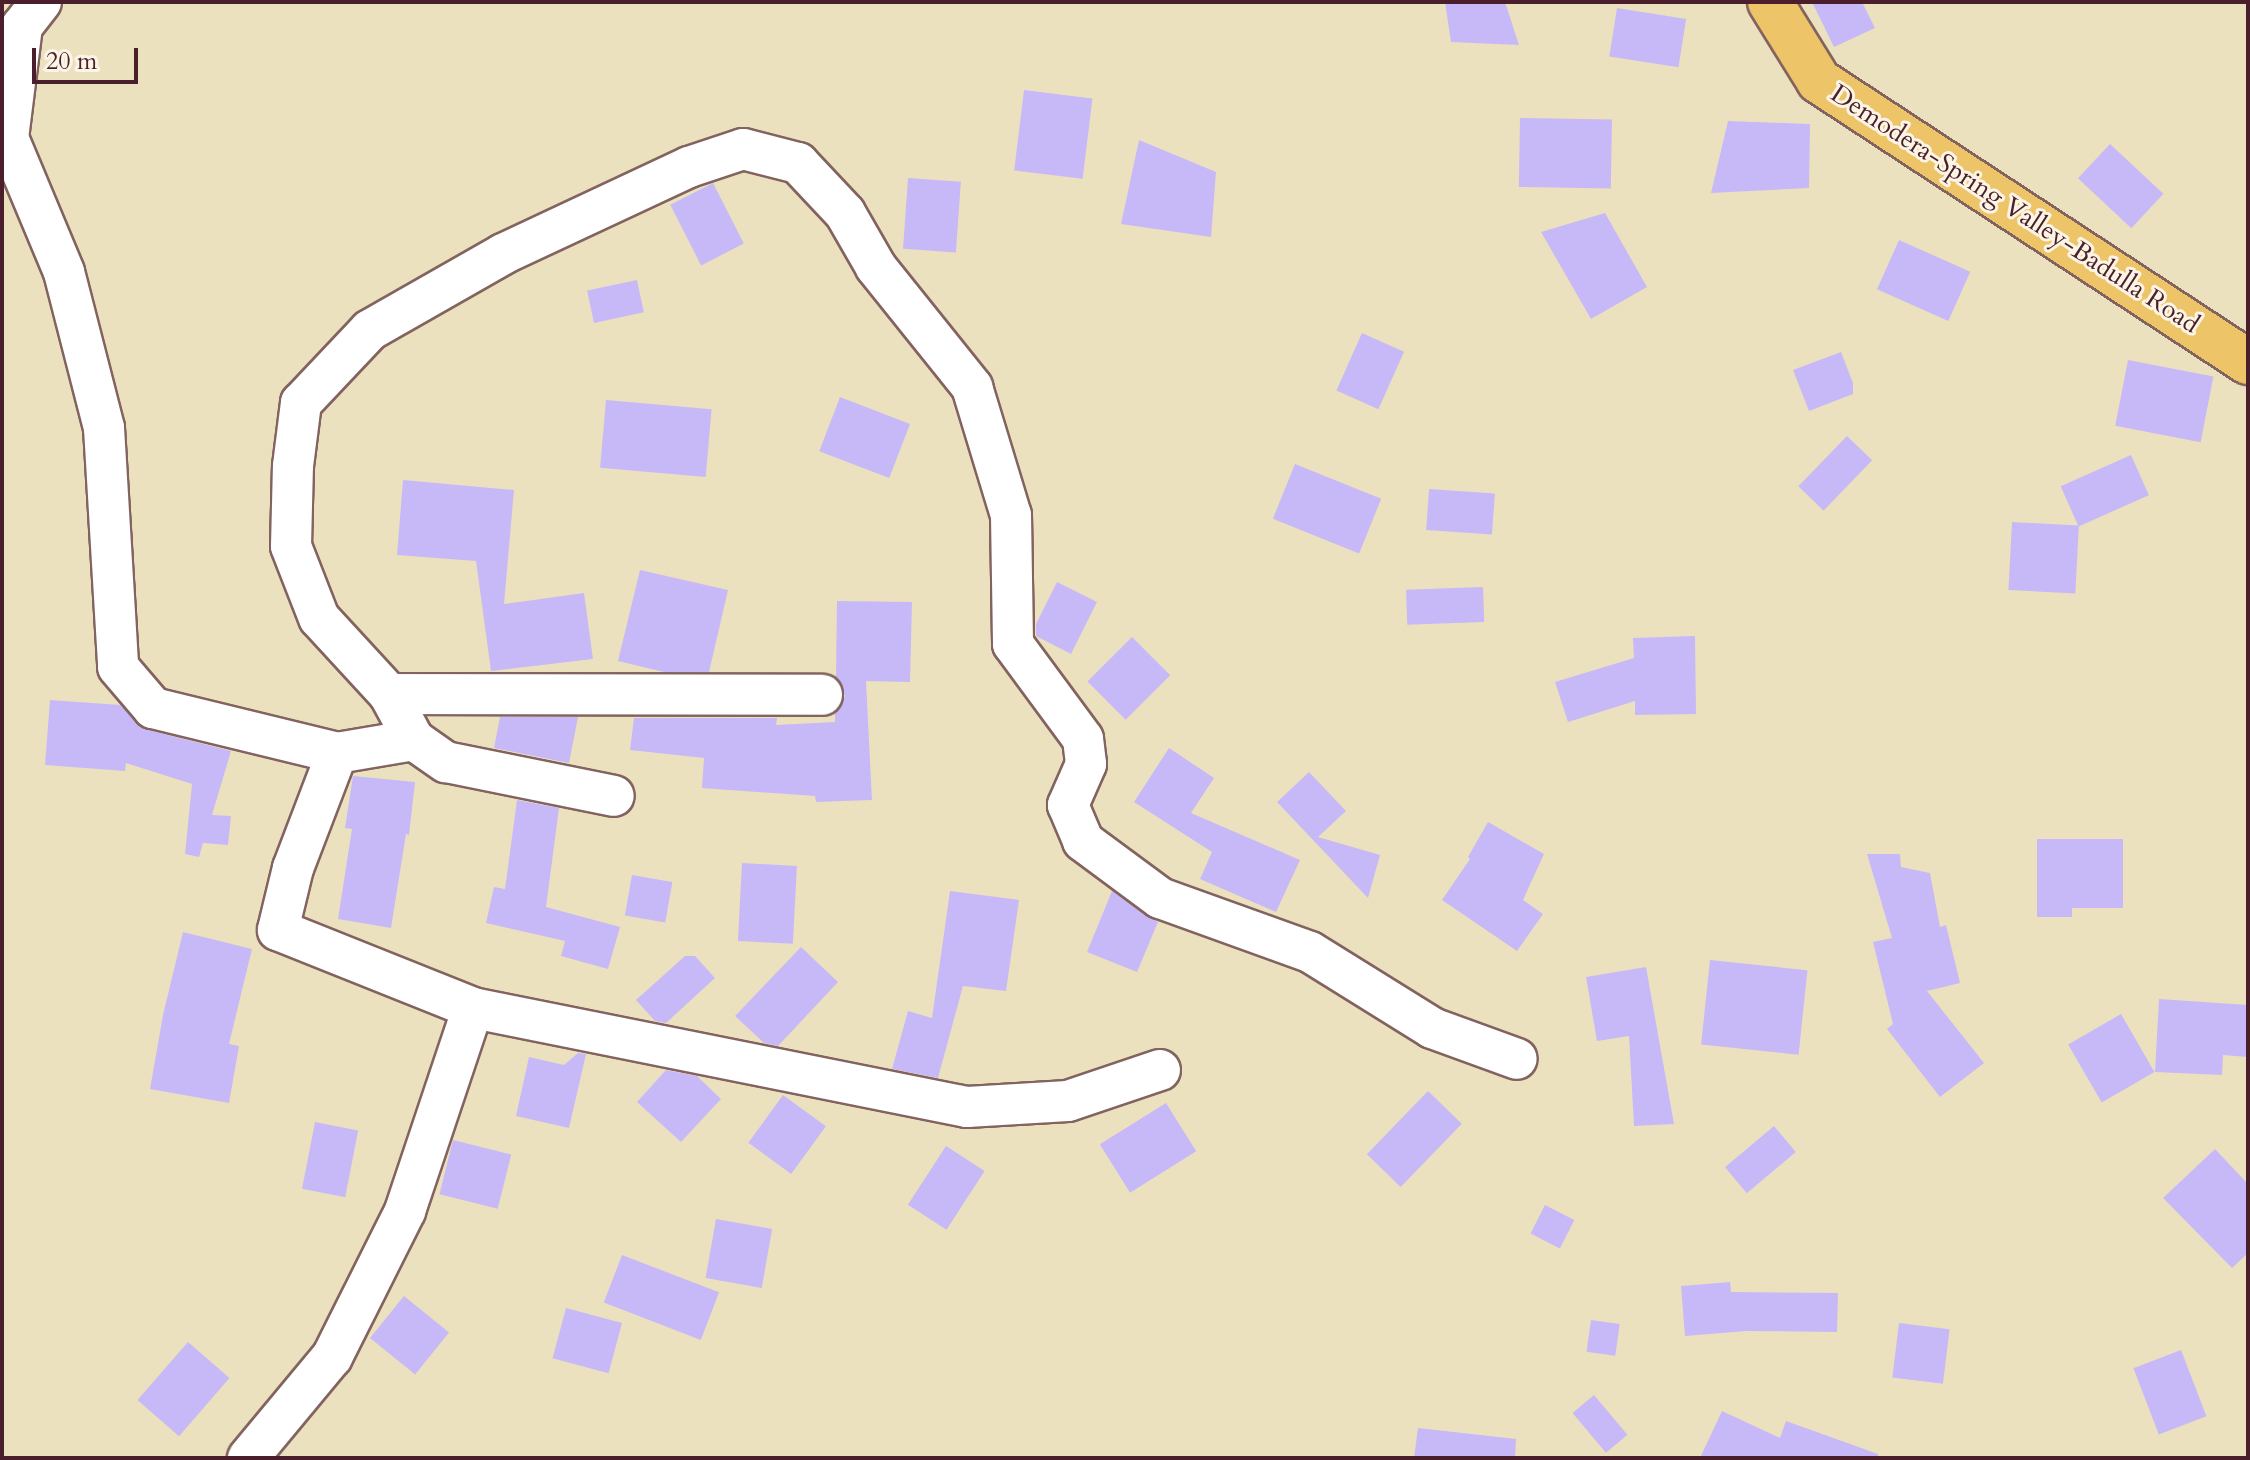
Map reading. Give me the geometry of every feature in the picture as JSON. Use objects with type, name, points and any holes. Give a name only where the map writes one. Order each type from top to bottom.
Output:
[{"type":"main road","name":"Demodera-Spring Valley-Badulla Road","points":[[1770,2],[1792,43],[1819,81],[2248,362]]},
{"type":"street","points":[[41,2],[22,26],[8,138],[64,272],[104,428],[118,667],[153,708],[337,753],[414,740]]},
{"type":"street","points":[[614,796],[446,762],[414,740],[389,694],[319,618],[291,546],[293,466],[301,403],[370,330],[503,254],[689,167],[743,149],[798,163],[845,213],[876,267],[972,387],[1011,515],[1013,644],[1083,739],[1086,764],[1068,805],[1083,841],[1160,898],[1310,952],[1432,1028],[1517,1059]]},
{"type":"street","points":[[389,694],[822,695]]},
{"type":"street","points":[[337,753],[293,868],[278,930],[473,1008],[967,1107],[1068,1101],[1160,1070]]},
{"type":"street","points":[[248,1458],[332,1357],[405,1211],[473,1008]]},
{"type":"building","points":[[1445,2],[1505,2],[1519,45],[1451,42]]},
{"type":"building","points":[[1812,2],[1862,2],[1875,28],[1834,47]]},
{"type":"building","points":[[1617,8],[1686,19],[1678,67],[1609,56]]},
{"type":"building","points":[[1024,90],[1092,98],[1083,179],[1014,170]]},
{"type":"building","points":[[1520,118],[1612,120],[1611,189],[1519,187]]},
{"type":"building","points":[[1728,121],[1810,124],[1809,188],[1711,193]]},
{"type":"building","points":[[1139,140],[1216,172],[1211,237],[1121,224]]},
{"type":"building","points":[[2110,144],[2163,194],[2131,228],[2078,178]]},
{"type":"building","points":[[908,178],[961,182],[956,253],[903,249]]},
{"type":"building","points":[[713,183],[744,244],[701,265],[670,205]]},
{"type":"building","points":[[1605,213],[1647,287],[1591,319],[1541,232]]},
{"type":"building","points":[[1899,240],[1970,272],[1948,321],[1877,289]]},
{"type":"building","points":[[637,280],[644,312],[594,323],[587,291]]},
{"type":"building","points":[[1362,333],[1404,352],[1378,409],[1336,391]]},
{"type":"building","points":[[1841,352],[1853,383],[1853,394],[1809,411],[1793,370]]},
{"type":"building","points":[[2128,360],[2213,377],[2201,442],[2115,426]]},
{"type":"building","points":[[840,397],[910,424],[889,478],[819,451]]},
{"type":"building","points":[[606,400],[712,409],[706,477],[600,468]]},
{"type":"building","points":[[1847,436],[1872,460],[1824,511],[1798,486]]},
{"type":"building","points":[[2131,455],[2149,495],[2079,527],[2061,486]]},
{"type":"building","points":[[1295,464],[1381,499],[1359,554],[1273,519]]},
{"type":"building","points":[[403,480],[514,490],[504,604],[584,593],[593,659],[491,671],[476,561],[397,555]]},
{"type":"building","points":[[1429,489],[1495,494],[1492,535],[1426,530]]},
{"type":"building","points":[[2012,522],[2079,526],[2075,593],[2008,590]]},
{"type":"building","points":[[640,570],[728,590],[709,672],[664,672],[618,661]]},
{"type":"building","points":[[1057,582],[1097,602],[1071,654],[1036,636],[1036,624]]},
{"type":"building","points":[[1483,587],[1484,622],[1407,625],[1406,590]]},
{"type":"building","points":[[837,601],[912,602],[910,682],[866,681],[872,800],[816,802],[815,796],[702,788],[704,758],[630,750],[634,718],[777,718],[776,725],[835,722],[835,713],[845,696],[836,677]]},
{"type":"building","points":[[1695,636],[1696,714],[1635,715],[1635,701],[1568,722],[1555,682],[1634,658],[1633,638]]},
{"type":"building","points":[[1132,637],[1170,675],[1126,720],[1087,682]]},
{"type":"building","points":[[50,700],[120,705],[148,730],[231,751],[212,815],[231,816],[228,845],[203,843],[199,857],[185,854],[192,784],[126,763],[125,771],[45,765]]},
{"type":"building","points":[[500,717],[578,717],[569,763],[494,748]]},
{"type":"building","points":[[1169,748],[1214,778],[1191,813],[1300,860],[1276,912],[1200,879],[1212,852],[1134,802]]},
{"type":"building","points":[[1309,772],[1346,811],[1318,837],[1380,855],[1368,898],[1277,802]]},
{"type":"building","points":[[353,776],[415,782],[409,835],[406,834],[391,928],[338,919],[352,829],[345,828]]},
{"type":"building","points":[[517,800],[559,808],[546,907],[620,927],[608,969],[561,956],[565,941],[486,923],[494,887],[505,889]]},
{"type":"building","points":[[1488,822],[1544,854],[1523,900],[1543,914],[1517,951],[1442,900],[1470,859],[1468,857]]},
{"type":"building","points":[[2037,839],[2123,839],[2123,908],[2072,908],[2072,917],[2037,917]]},
{"type":"building","points":[[1867,854],[1900,854],[1901,867],[1930,873],[1940,927],[1946,925],[1960,983],[1927,991],[1984,1063],[1940,1097],[1887,1029],[1893,1024],[1873,942],[1892,938]]},
{"type":"building","points":[[742,863],[797,866],[793,944],[738,941]]},
{"type":"building","points":[[632,875],[672,882],[665,922],[625,915]]},
{"type":"building","points":[[950,891],[1019,900],[1006,991],[963,986],[938,1078],[892,1069],[908,1011],[932,1018]]},
{"type":"building","points":[[1112,891],[1158,922],[1137,972],[1087,952]]},
{"type":"building","points":[[183,932],[252,949],[229,1044],[239,1046],[229,1103],[150,1089],[163,1015]]},
{"type":"building","points":[[801,947],[838,982],[778,1046],[764,1043],[735,1016]]},
{"type":"building","points":[[685,956],[695,956],[715,978],[666,1023],[655,1021],[636,1000]]},
{"type":"building","points":[[1710,960],[1807,970],[1799,1055],[1701,1045]]},
{"type":"building","points":[[1646,967],[1674,1124],[1634,1126],[1629,1036],[1597,1041],[1586,977]]},
{"type":"building","points":[[2159,999],[2248,1005],[2248,1057],[2223,1055],[2222,1075],[2155,1072]]},
{"type":"building","points":[[2121,1014],[2154,1072],[2102,1103],[2068,1044]]},
{"type":"building","points":[[578,1053],[586,1054],[569,1128],[516,1116],[529,1057],[564,1065]]},
{"type":"building","points":[[666,1070],[697,1076],[721,1099],[681,1142],[637,1102]]},
{"type":"building","points":[[1428,1091],[1462,1124],[1401,1187],[1367,1154]]},
{"type":"building","points":[[783,1095],[826,1126],[791,1174],[748,1143]]},
{"type":"building","points":[[1166,1103],[1196,1151],[1130,1193],[1100,1144]]},
{"type":"building","points":[[315,1122],[358,1130],[345,1197],[302,1189]]},
{"type":"building","points":[[1774,1126],[1796,1152],[1747,1193],[1725,1167]]},
{"type":"building","points":[[453,1140],[511,1155],[498,1209],[439,1194]]},
{"type":"building","points":[[946,1146],[985,1171],[946,1230],[908,1205]]},
{"type":"building","points":[[2215,1149],[2248,1184],[2248,1253],[2232,1268],[2163,1198]]},
{"type":"building","points":[[1545,1205],[1574,1220],[1560,1248],[1530,1234]]},
{"type":"building","points":[[716,1219],[772,1229],[762,1288],[706,1278]]},
{"type":"building","points":[[622,1255],[719,1292],[701,1340],[604,1303]]},
{"type":"building","points":[[1730,1282],[1731,1292],[1838,1293],[1837,1332],[1747,1331],[1685,1336],[1681,1286]]},
{"type":"building","points":[[404,1296],[449,1333],[415,1374],[370,1338]]},
{"type":"building","points":[[566,1308],[622,1323],[609,1373],[553,1358]]},
{"type":"building","points":[[1591,1320],[1620,1324],[1615,1356],[1587,1352]]},
{"type":"building","points":[[1899,1323],[1950,1329],[1943,1384],[1892,1378]]},
{"type":"building","points":[[188,1342],[230,1378],[179,1436],[137,1400]]},
{"type":"building","points":[[2181,1350],[2206,1416],[2159,1435],[2133,1368]]},
{"type":"building","points":[[1594,1395],[1627,1435],[1606,1453],[1573,1413]]},
{"type":"building","points":[[1722,1411],[1780,1438],[1786,1421],[1878,1454],[1878,1458],[1700,1458]]},
{"type":"building","points":[[1418,1428],[1516,1439],[1515,1458],[1414,1458]]}]
